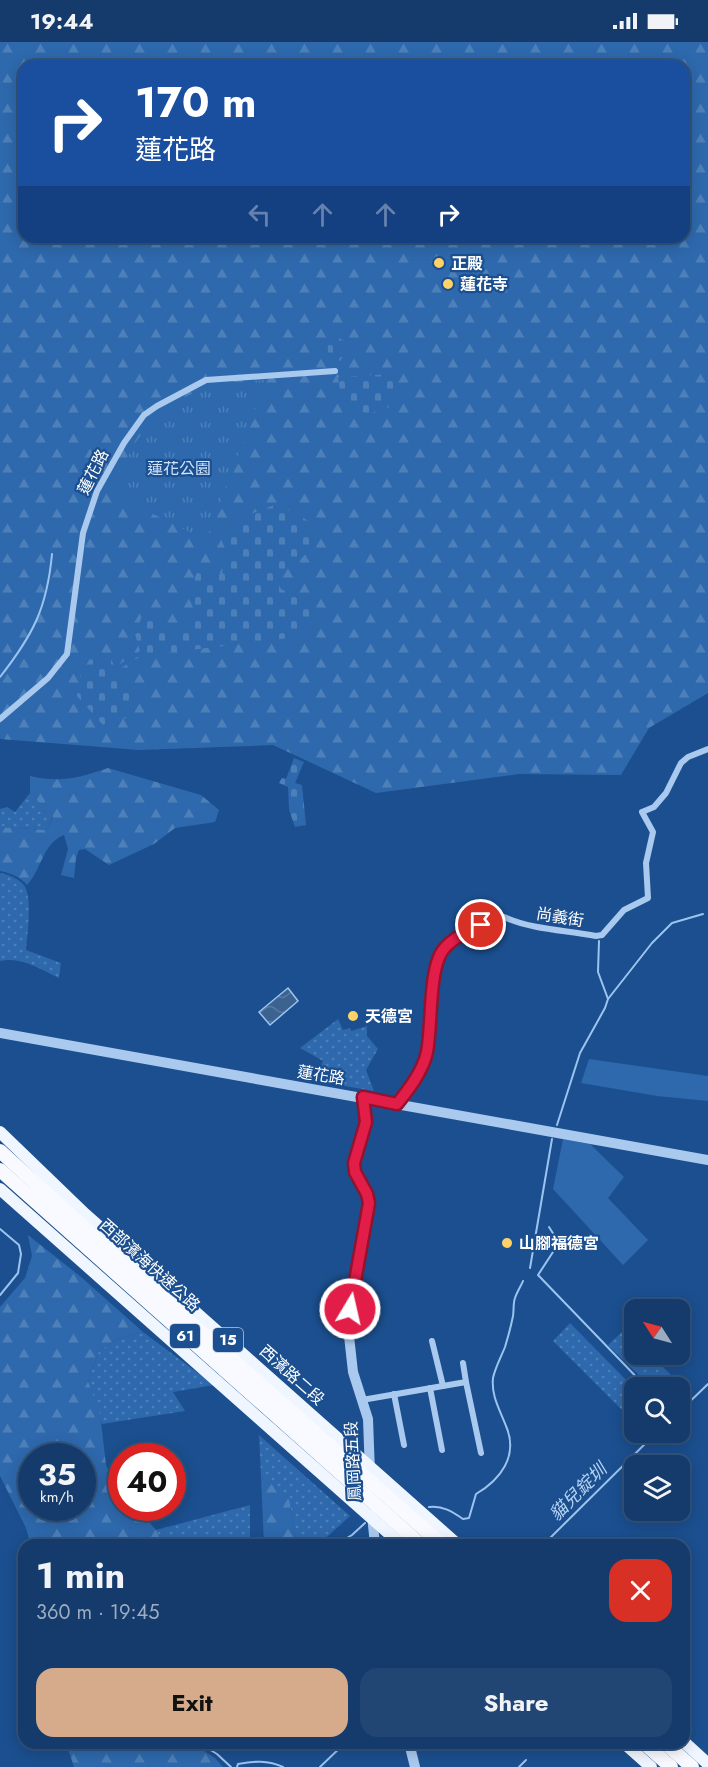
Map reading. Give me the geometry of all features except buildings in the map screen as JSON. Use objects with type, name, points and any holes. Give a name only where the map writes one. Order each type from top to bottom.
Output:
[{"type":"highway","name":"西部濱海快速公路","points":[[0,1151],[4,1167],[415,1539]]},
{"type":"highway","name":"西部濱海快速公路","points":[[4,1167],[435,1539]]},
{"type":"highway","points":[[651,1749],[671,1767]]},
{"type":"highway","points":[[672,1749],[692,1767]]},
{"type":"main road","name":"西濱路二段","points":[[0,1132],[85,1214],[451,1539]]},
{"type":"main road","name":"15","points":[[0,1189],[395,1539]]},
{"type":"main road","points":[[690,1748],[708,1764]]},
{"type":"main road","points":[[631,1749],[651,1767]]},
{"type":"street","name":"蓮花路","points":[[0,719],[48,678],[67,654],[83,533],[97,491],[124,443],[144,416],[157,406],[206,380],[335,371]]},
{"type":"street","name":"尚義街","points":[[397,1104],[411,1086],[427,1052],[435,977],[440,955],[448,945],[481,925],[504,917],[521,925],[602,935],[624,910],[648,898],[646,863],[652,832],[642,812],[654,807],[660,800],[674,780],[681,763],[688,757],[708,749]]},
{"type":"street","name":"蓮花路","points":[[0,1033],[708,1160]]},
{"type":"street","name":"鳳岡路五段","points":[[363,1097],[366,1122],[354,1163],[355,1172],[367,1194],[369,1203],[348,1327],[353,1372],[368,1419],[370,1499],[374,1539]]},
{"type":"street","points":[[432,1341],[443,1386]]},
{"type":"street","points":[[463,1364],[481,1453]]},
{"type":"street","points":[[362,1400],[465,1382]]},
{"type":"street","points":[[430,1388],[442,1450]]},
{"type":"street","points":[[394,1395],[404,1445]]},
{"type":"street","points":[[410,1749],[415,1767]]},
{"type":"green space","points":[[0,42],[708,42],[708,693],[649,728],[621,775],[519,774],[376,793],[273,745],[139,750],[0,739]]},
{"type":"green space","points":[[339,338],[351,346],[340,361],[329,359],[327,341]]},
{"type":"green space","points":[[392,374],[395,390],[388,408],[367,414],[342,403],[338,377]]},
{"type":"green space","name":"蓮花公園","points":[[266,380],[206,540],[108,492],[137,440],[162,408],[212,384]]},
{"type":"green space","points":[[277,504],[307,520],[319,539],[294,567],[273,572],[281,589],[305,601],[318,618],[297,637],[141,656],[116,671],[130,691],[126,718],[103,725],[77,696],[80,676],[88,663],[100,654],[109,656],[115,667],[140,651],[135,634],[142,616],[155,616],[174,637],[192,623],[195,612],[188,596],[197,572],[222,573],[227,553],[221,539],[243,517]]},
{"type":"green space","points":[[294,758],[304,762],[295,783],[302,785],[306,825],[295,827],[289,810],[288,787],[279,783],[282,778],[286,779]]},
{"type":"green space","points":[[108,768],[201,795],[219,810],[215,822],[175,828],[154,844],[109,865],[85,849],[79,850],[74,878],[61,875],[68,849],[64,835],[51,844],[27,885],[15,876],[0,871],[0,827],[47,830],[53,817],[30,793],[30,776],[51,779],[69,778]]},
{"type":"green space","points":[[30,793],[53,816],[47,830],[0,827],[0,809],[7,807],[15,812]]},
{"type":"green space","points":[[0,873],[17,879],[26,888],[29,915],[26,950],[61,963],[59,978],[23,962],[0,961]]},
{"type":"green space","points":[[338,1019],[343,1030],[350,1028],[351,1031],[367,1026],[367,1036],[378,1049],[366,1070],[374,1091],[315,1081],[323,1061],[300,1048]]},
{"type":"green space","points":[[589,1059],[708,1076],[708,1101],[657,1096],[581,1083]]},
{"type":"green space","points":[[563,1139],[590,1144],[624,1177],[608,1198],[648,1240],[623,1265],[553,1189]]},
{"type":"green space","points":[[28,1235],[81,1277],[143,1332],[116,1340],[99,1351],[88,1381],[100,1414],[108,1469],[108,1521],[148,1521],[160,1539],[29,1539],[22,1521],[96,1521],[96,1443],[18,1443],[18,1512],[0,1476],[0,1307],[25,1278],[32,1256]]},
{"type":"green space","points":[[570,1323],[624,1378],[624,1412],[553,1341]]},
{"type":"green space","points":[[624,1330],[624,1361],[608,1345]]},
{"type":"green space","points":[[143,1332],[214,1385],[173,1392],[185,1411],[102,1424],[88,1381],[99,1351],[116,1340]]},
{"type":"green space","points":[[628,1365],[661,1365],[673,1377],[641,1377]]},
{"type":"green space","points":[[259,1435],[350,1516],[325,1539],[295,1539],[289,1498],[261,1477]]},
{"type":"green space","points":[[261,1477],[289,1497],[295,1539],[264,1539]]},
{"type":"green space","points":[[250,1505],[250,1539],[160,1539],[156,1530]]},
{"type":"green space","points":[[68,1749],[201,1749],[215,1758],[223,1767],[74,1767]]},
{"type":"water","points":[[288,988],[298,1001],[270,1025],[259,1012]]},
{"type":"waterway","points":[[0,677],[30,634],[42,606],[52,554]]},
{"type":"waterway","points":[[608,999],[652,943],[672,923],[703,914]]},
{"type":"waterway","points":[[557,1125],[580,1053],[608,999],[598,972],[599,941]]},
{"type":"waterway","points":[[530,1268],[552,1139]]},
{"type":"waterway","points":[[549,1227],[556,1238],[553,1252],[538,1275],[636,1377]]},
{"type":"waterway","points":[[0,1229],[19,1245],[21,1254],[18,1273],[0,1295]]},
{"type":"waterway","points":[[429,1507],[443,1508],[463,1519],[469,1518],[476,1494],[493,1482],[509,1457],[509,1437],[495,1397],[493,1378],[505,1347],[513,1316],[514,1300],[523,1281]]},
{"type":"waterway","name":"貓兒錠圳","points":[[690,1401],[708,1384]]},
{"type":"waterway","name":"貓兒錠圳","points":[[549,1539],[646,1443]]},
{"type":"waterway","points":[[345,1539],[365,1523]]},
{"type":"waterway","points":[[209,1749],[231,1767]]},
{"type":"waterway","name":"貓兒錠圳","points":[[320,1767],[339,1749]]},
{"type":"waterway","points":[[519,1767],[526,1760]]},
{"type":"waterway","name":"貓兒錠圳","points":[[237,1767],[238,1764],[250,1762],[272,1763],[283,1767]]},
{"type":"place","name":"正殿","points":[[439,263]]},
{"type":"place","name":"蓮花寺","points":[[448,284]]},
{"type":"place","name":"天德宮","points":[[353,1016]]},
{"type":"place","name":"山腳福德宮","points":[[507,1243]]},
{"type":"route","points":[[350,1309],[369,1203],[367,1194],[355,1172],[354,1163],[366,1122],[363,1097],[397,1104],[411,1086],[427,1052],[435,977],[440,955],[448,945],[481,925]]}]
